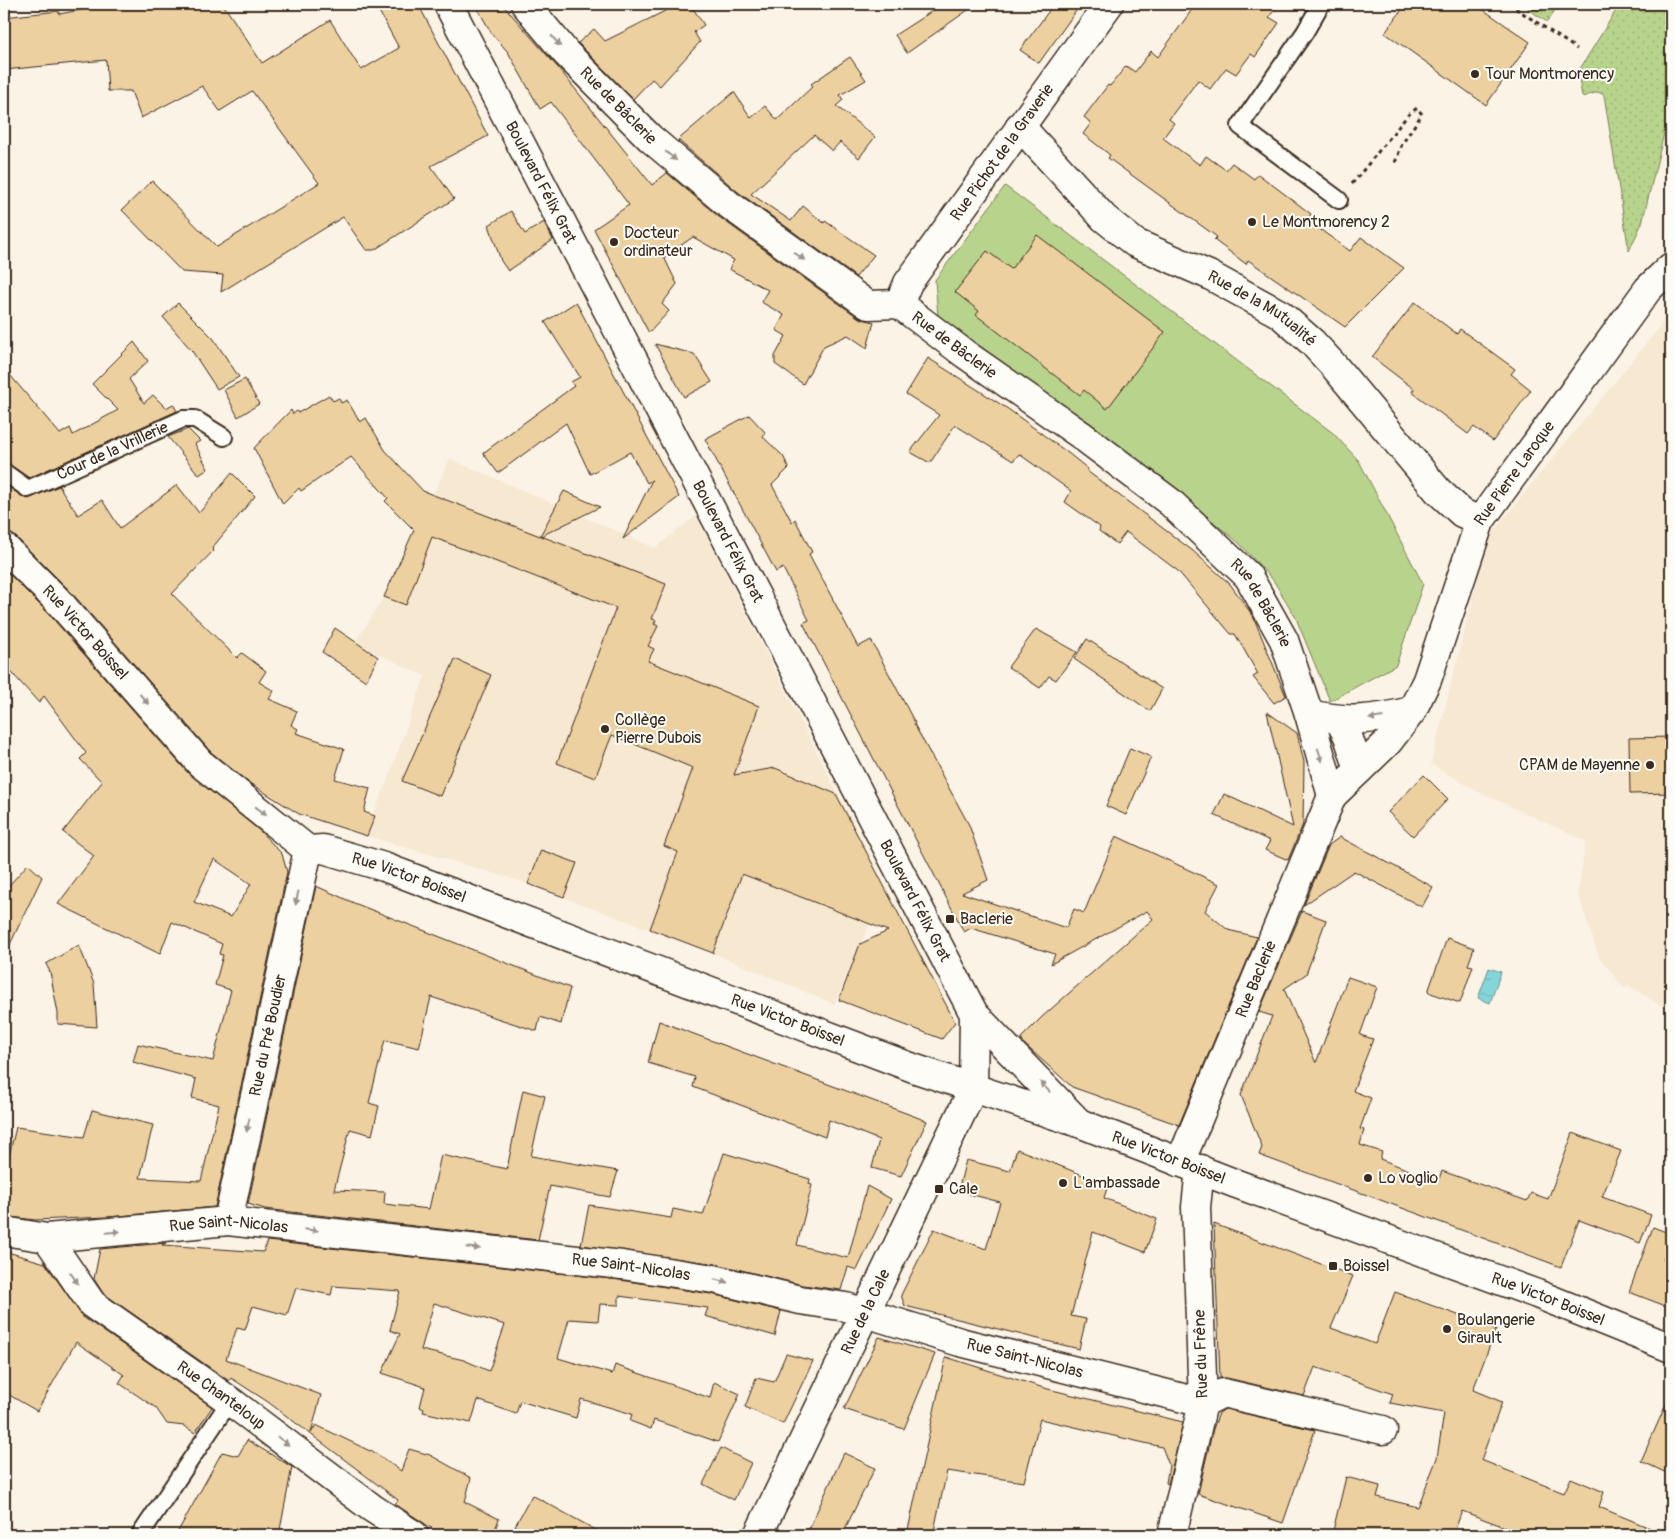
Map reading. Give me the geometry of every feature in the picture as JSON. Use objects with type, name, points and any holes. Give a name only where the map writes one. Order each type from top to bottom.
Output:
[{"type":"street","name":"Boulevard Félix Grat","points":[[448,4],[974,1014],[973,1089]]},
{"type":"street","name":"Rue de Bâclerie","points":[[525,4],[566,53],[650,138],[728,204],[868,305],[899,304],[965,354],[1081,435],[1170,502],[1248,576],[1284,640],[1309,714]]},
{"type":"street","name":"Rue Pichot de la Graverie","points":[[899,304],[908,283],[1109,4]]},
{"type":"street","name":"Rue de la Mutualité","points":[[1020,126],[1104,218],[1135,243],[1209,275],[1280,314],[1312,342],[1334,366],[1438,492],[1462,513],[1480,521]]},
{"type":"street","name":"Rue Pierre Laroque","points":[[1359,770],[1388,742],[1412,711],[1427,680],[1480,521],[1648,289],[1671,267]]},
{"type":"street","name":"Rue Victor Boissel","points":[[4,547],[58,602],[200,762],[308,850],[323,848],[384,867],[973,1089],[1079,1123],[1189,1166],[1546,1297],[1671,1348]]},
{"type":"street","points":[[1332,796],[1309,714],[1339,720],[1386,717],[1412,711]]},
{"type":"street","points":[[1339,720],[1348,736],[1359,770]]},
{"type":"street","name":"Rue Baclerie","points":[[1189,1166],[1188,1146],[1332,796],[1359,770]]},
{"type":"street","name":"Rue du Pré Boudier","points":[[228,1221],[308,850]]},
{"type":"street","points":[[974,1014],[1079,1123]]},
{"type":"street","name":"Rue de la Cale","points":[[758,1535],[973,1089]]},
{"type":"street","name":"Rue du Frêne","points":[[1172,1535],[1203,1403],[1196,1207],[1189,1166]]},
{"type":"street","name":"Rue Saint-Nicolas","points":[[4,1231],[47,1238],[228,1221],[622,1265],[714,1279],[800,1300],[846,1307],[960,1342],[1203,1403]]},
{"type":"street","name":"Rue Chanteloup","points":[[47,1238],[92,1304],[230,1401],[401,1532]]},
{"type":"street","points":[[1203,1403],[1223,1393],[1383,1430]]},
{"type":"lane","points":[[1321,4],[1305,32],[1240,126],[1340,200]]},
{"type":"lane","name":"Cour de la Vrillerie","points":[[4,472],[28,489],[183,419],[195,419],[224,437]]},
{"type":"lane","points":[[140,1535],[230,1401]]},
{"type":"path","points":[[1509,4],[1577,49]]},
{"type":"path","points":[[1340,200],[1408,115],[1417,108],[1422,114],[1402,144],[1395,163]]},
{"type":"path","points":[[35,1531],[41,1535]]},
{"type":"shaded area","points":[[1671,313],[1671,1012],[1628,985],[1625,989],[1599,957],[1578,894],[1586,841],[1477,791],[1431,764],[1488,538]]},
{"type":"shaded area","name":"Collège Pierre Dubois","points":[[450,459],[655,548],[696,516],[904,923],[888,931],[870,923],[834,1004],[713,953],[520,881],[364,835],[386,785],[425,676],[355,643],[384,597]]},
{"type":"green space","points":[[1531,4],[1559,4],[1547,22],[1528,9]]},
{"type":"green space","points":[[1620,4],[1671,4],[1671,105],[1642,223],[1629,251],[1604,95],[1598,92],[1582,97],[1578,72]]},
{"type":"green space","points":[[1005,186],[1333,433],[1359,461],[1423,584],[1396,665],[1330,701],[1295,616],[1273,580],[1239,543],[1150,470],[938,316],[935,280]]},
{"type":"water","points":[[1489,968],[1501,972],[1490,1003],[1478,998]]},
{"type":"building","points":[[114,4],[223,4],[262,63],[330,20],[361,70],[399,48],[375,4],[418,4],[488,136],[431,166],[454,199],[374,250],[366,250],[343,217],[221,292],[223,275],[182,272],[122,210],[152,181],[217,247],[319,183],[252,91],[220,111],[202,86],[141,118],[131,91],[108,91],[106,60],[4,70],[4,17],[59,11],[59,14]]},
{"type":"building","points":[[475,4],[502,4],[560,70],[652,185],[667,173],[719,217],[859,318],[874,322],[867,348],[848,335],[824,346],[803,384],[775,364],[775,356],[786,336],[776,330],[784,315],[761,302],[768,290],[729,269],[734,260],[693,237],[664,257],[677,284],[662,304],[669,311],[649,333],[594,229],[629,205],[551,102],[540,109],[508,52],[492,34]]},
{"type":"building","points":[[679,4],[690,4],[704,25],[694,32],[700,42],[660,86],[652,79],[633,99],[578,43],[594,29],[605,41]]},
{"type":"building","points":[[943,4],[964,4],[968,10],[907,53],[895,35]]},
{"type":"building","points":[[1054,4],[1081,4],[1039,63],[1020,50]]},
{"type":"building","name":"Le Montmorency 2","points":[[1196,4],[1279,4],[1269,17],[1279,23],[1255,57],[1251,54],[1236,74],[1226,68],[1210,89],[1198,80],[1169,119],[1174,123],[1163,138],[1200,165],[1206,156],[1226,170],[1232,163],[1254,179],[1258,174],[1311,214],[1307,220],[1350,251],[1361,237],[1404,268],[1345,327],[1248,260],[1246,264],[1214,240],[1217,237],[1108,158],[1110,155],[1083,134],[1091,123],[1084,117],[1108,85],[1110,86],[1126,66],[1135,72],[1151,51],[1158,57]]},
{"type":"building","name":"Tour Montmorency","points":[[1406,4],[1475,4],[1530,42],[1486,105],[1385,33]]},
{"type":"building","points":[[850,57],[866,80],[840,95],[843,100],[836,106],[875,137],[859,158],[840,142],[832,151],[814,135],[751,194],[791,221],[803,206],[824,223],[825,221],[874,255],[856,277],[738,192],[678,140],[734,92],[751,118],[765,106],[777,120],[813,86],[811,84]]},
{"type":"building","points":[[511,211],[525,234],[544,222],[553,240],[508,271],[501,261],[489,225]]},
{"type":"building","points":[[1037,235],[1165,332],[1107,409],[1084,390],[1080,395],[976,315],[979,311],[955,292],[987,251],[1011,269]]},
{"type":"building","points":[[576,302],[679,497],[623,539],[652,480],[647,483],[630,452],[590,474],[566,423],[498,473],[483,453],[574,386],[571,382],[580,377],[545,322]]},
{"type":"building","points":[[1415,302],[1457,334],[1460,329],[1515,369],[1511,374],[1531,390],[1493,441],[1474,427],[1468,434],[1412,392],[1414,389],[1372,357]]},
{"type":"building","points":[[178,303],[213,338],[239,377],[217,389],[192,351],[163,317]]},
{"type":"building","points":[[134,342],[148,361],[129,379],[144,403],[153,395],[166,408],[173,404],[177,411],[29,478],[4,462],[4,368],[60,434],[70,428],[73,435],[118,410],[92,384]]},
{"type":"building","points":[[655,344],[694,354],[712,382],[684,397]]},
{"type":"building","points":[[928,358],[1008,409],[1068,453],[1088,469],[1087,471],[1193,551],[1230,584],[1253,616],[1286,696],[1274,703],[1253,677],[1258,674],[1235,634],[1231,634],[1178,571],[1126,532],[1117,544],[1099,531],[1100,527],[1065,502],[1071,491],[1019,454],[1013,461],[955,425],[930,463],[910,452],[939,415],[906,394]]},
{"type":"building","points":[[245,379],[259,404],[238,417],[224,390]]},
{"type":"building","points":[[329,395],[333,401],[339,398],[341,403],[347,400],[360,422],[366,418],[385,450],[423,491],[540,536],[564,491],[600,507],[541,536],[666,584],[652,619],[656,620],[654,624],[658,626],[648,646],[654,649],[648,661],[759,706],[734,775],[775,768],[836,794],[955,1022],[942,1039],[839,1000],[860,944],[888,931],[742,874],[713,953],[650,929],[678,852],[664,846],[693,768],[612,735],[595,778],[557,763],[616,608],[432,537],[406,605],[384,597],[414,530],[385,501],[388,498],[351,457],[301,491],[299,488],[283,504],[254,448],[291,410],[293,414],[297,411],[298,413]]},
{"type":"building","points":[[749,415],[765,432],[763,437],[783,456],[789,468],[772,485],[792,522],[795,519],[812,552],[809,554],[858,647],[871,640],[969,825],[988,880],[962,893],[1066,928],[1074,909],[1084,913],[1116,836],[1219,884],[1205,911],[1228,930],[1257,937],[1179,1125],[1072,1087],[1023,1043],[1021,1038],[1042,1017],[1153,919],[1147,911],[1051,964],[1055,954],[971,928],[964,932],[803,623],[809,620],[783,568],[776,572],[705,439]]},
{"type":"building","points":[[188,429],[200,441],[195,444],[208,469],[199,475],[168,437]]},
{"type":"building","points":[[232,473],[255,496],[212,548],[214,550],[172,594],[237,658],[242,653],[266,671],[259,682],[274,691],[269,699],[297,711],[291,725],[298,729],[296,733],[344,749],[335,779],[370,788],[364,812],[375,816],[367,836],[299,814],[248,782],[211,752],[70,591],[15,536],[4,532],[4,484],[28,499],[59,486],[78,515],[102,500],[120,528],[177,485],[199,513]]},
{"type":"building","points":[[4,569],[48,613],[188,773],[260,831],[282,854],[287,872],[215,1207],[108,1217],[35,1220],[4,1216],[4,1177],[16,1127],[84,1137],[92,1110],[153,1125],[140,1178],[201,1181],[219,1105],[192,1098],[196,1079],[133,1062],[138,1044],[213,1061],[231,990],[215,985],[223,955],[219,954],[222,944],[172,922],[160,954],[58,904],[94,856],[63,832],[102,782],[80,759],[86,753],[44,696],[39,703],[4,664]],"holes":[[[214,859],[251,884],[231,917],[194,902]]]},
{"type":"building","points":[[335,628],[378,657],[366,681],[322,652]]},
{"type":"building","points":[[1036,629],[1077,652],[1056,680],[1049,676],[1040,688],[1008,667]]},
{"type":"building","points":[[1087,639],[1162,689],[1150,711],[1074,659]]},
{"type":"building","points":[[455,659],[491,675],[440,796],[402,781]]},
{"type":"building","points":[[1267,712],[1297,733],[1304,762],[1303,824],[1288,860],[1265,850],[1270,841],[1214,815],[1224,794],[1293,827]]},
{"type":"building","name":"CPAM de Mayenne","points":[[1671,737],[1671,793],[1630,794],[1629,738]]},
{"type":"building","points":[[1130,748],[1151,757],[1126,815],[1106,806]]},
{"type":"building","points":[[1424,775],[1448,799],[1413,836],[1388,812]]},
{"type":"building","points":[[1340,837],[1433,887],[1422,907],[1354,871],[1304,905],[1329,845]]},
{"type":"building","points":[[541,850],[577,863],[564,897],[528,884]]},
{"type":"building","points":[[28,864],[42,877],[4,957],[4,891]]},
{"type":"building","points":[[316,886],[354,903],[570,988],[561,1024],[540,1017],[537,1031],[431,997],[419,1048],[385,1040],[369,1103],[379,1106],[372,1135],[350,1129],[334,1190],[385,1192],[384,1204],[429,1209],[441,1155],[507,1169],[523,1090],[545,1096],[531,1156],[618,1171],[610,1197],[550,1186],[538,1240],[265,1209],[248,1204]]},
{"type":"building","points":[[1302,911],[1326,920],[1306,974],[1284,989],[1316,1063],[1348,977],[1377,987],[1360,1035],[1373,1039],[1353,1091],[1371,1098],[1360,1129],[1364,1130],[1360,1145],[1382,1152],[1380,1159],[1438,1181],[1442,1171],[1527,1201],[1531,1193],[1548,1199],[1573,1133],[1621,1151],[1602,1197],[1651,1215],[1640,1243],[1579,1220],[1561,1267],[1259,1155],[1262,1147],[1241,1095],[1272,1016],[1259,1012]]},
{"type":"building","points":[[1447,938],[1474,948],[1468,965],[1473,966],[1460,1003],[1428,992]]},
{"type":"building","points":[[79,945],[94,984],[97,1027],[58,1024],[58,1013],[50,972],[46,964]]},
{"type":"building","points":[[659,1021],[927,1121],[901,1176],[872,1168],[879,1140],[829,1120],[825,1137],[693,1087],[695,1077],[648,1063]]},
{"type":"building","points":[[1017,1149],[1108,1185],[1104,1198],[1157,1219],[1145,1252],[1093,1232],[1071,1316],[1086,1319],[1079,1349],[905,1306],[901,1295],[934,1229],[986,1249],[1000,1202],[958,1191],[966,1160],[1010,1171]]},
{"type":"building","points":[[724,1153],[810,1179],[809,1184],[812,1185],[797,1245],[848,1258],[867,1186],[891,1199],[857,1270],[848,1267],[841,1290],[803,1285],[716,1264],[581,1245],[589,1205],[671,1218],[673,1209],[703,1215]]},
{"type":"building","points":[[1214,1224],[1353,1276],[1331,1328],[1375,1344],[1395,1292],[1496,1329],[1473,1390],[1502,1402],[1481,1460],[1564,1493],[1571,1478],[1604,1492],[1599,1507],[1667,1535],[1526,1535],[1462,1511],[1453,1535],[1332,1535],[1346,1477],[1380,1486],[1377,1497],[1418,1507],[1437,1458],[1444,1413],[1390,1403],[1393,1394],[1315,1367],[1304,1396],[1220,1378]]},
{"type":"building","points":[[1653,1227],[1671,1234],[1663,1260],[1669,1262],[1664,1275],[1671,1277],[1671,1308],[1629,1292]]},
{"type":"building","points":[[267,1241],[620,1280],[711,1294],[781,1311],[775,1336],[705,1316],[708,1308],[619,1296],[619,1305],[600,1304],[598,1321],[569,1319],[558,1358],[612,1374],[615,1365],[710,1398],[714,1382],[740,1394],[718,1442],[654,1420],[651,1429],[630,1421],[632,1414],[581,1399],[576,1418],[520,1401],[516,1414],[478,1400],[471,1423],[423,1412],[424,1409],[420,1407],[425,1387],[382,1373],[400,1334],[390,1330],[400,1291],[333,1286],[331,1295],[296,1288],[287,1315],[253,1306],[245,1330],[237,1328],[226,1359],[321,1395],[311,1433],[316,1425],[371,1450],[401,1471],[409,1449],[430,1455],[471,1478],[465,1502],[499,1519],[493,1535],[442,1535],[395,1504],[398,1500],[268,1402],[231,1378],[229,1381],[103,1293],[94,1279],[100,1249],[166,1243],[162,1245],[263,1252]],"holes":[[[434,1303],[505,1325],[489,1371],[464,1360],[421,1350]]]},
{"type":"building","points":[[4,1251],[45,1263],[83,1317],[212,1407],[195,1433],[184,1426],[167,1424],[156,1408],[119,1383],[124,1375],[76,1342],[37,1411],[4,1392]]},
{"type":"building","points":[[879,1337],[935,1354],[904,1429],[844,1409]]},
{"type":"building","points":[[786,1354],[813,1361],[783,1424],[745,1407],[756,1378],[774,1382]]},
{"type":"building","points":[[946,1357],[1044,1388],[1183,1422],[1168,1484],[1166,1483],[1169,1465],[1162,1447],[1040,1419],[1024,1482],[947,1471],[933,1535],[908,1530]]},
{"type":"building","points":[[1671,1393],[1671,1475],[1641,1461]]},
{"type":"building","points":[[1225,1409],[1315,1430],[1283,1523],[1198,1494],[1213,1429],[1219,1413]]},
{"type":"building","points":[[247,1440],[292,1467],[279,1535],[176,1535],[222,1452],[238,1456]]},
{"type":"building","points":[[721,1448],[751,1463],[734,1500],[703,1484]]},
{"type":"building","points":[[844,1453],[875,1468],[842,1535],[806,1535]]},
{"type":"building","points":[[532,1495],[605,1535],[532,1535],[515,1526]]},
{"type":"place","name":"Tour Montmorency","points":[[1475,74]]},
{"type":"place","name":"Le Montmorency 2","points":[[1252,222]]},
{"type":"place","name":"Docteur ordinateur","points":[[614,242]]},
{"type":"place","name":"Collège Pierre Dubois","points":[[605,729]]},
{"type":"place","name":"CPAM de Mayenne","points":[[1650,765]]},
{"type":"place","name":"Baclerie","points":[[950,919]]},
{"type":"place","name":"Lo voglio","points":[[1368,1178]]},
{"type":"place","name":"L'ambassade","points":[[1063,1183]]},
{"type":"place","name":"Cale","points":[[939,1189]]},
{"type":"place","name":"Boissel","points":[[1333,1266]]},
{"type":"place","name":"Boulangerie Girault","points":[[1447,1329]]}]
